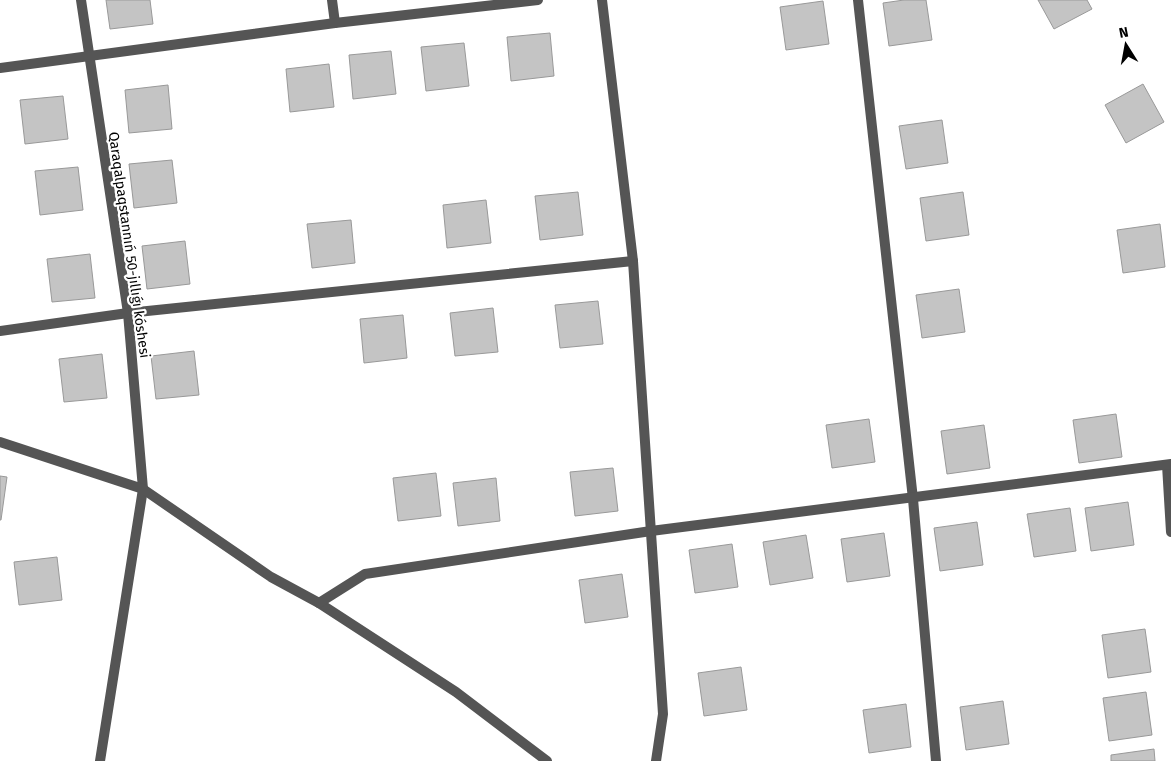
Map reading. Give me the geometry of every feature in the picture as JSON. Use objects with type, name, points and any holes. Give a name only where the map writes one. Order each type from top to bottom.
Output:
[{"type":"street","name":"Qaraqalpaqstannıń 50-jıllıǵı kóshesi","points":[[81,0],[88,57],[128,313],[143,489],[100,761]]},
{"type":"street","points":[[332,0],[335,23]]},
{"type":"street","points":[[0,68],[335,23],[538,0]]},
{"type":"street","points":[[602,0],[633,261],[663,714],[656,761]]},
{"type":"street","points":[[858,0],[913,499],[936,761]]},
{"type":"street","points":[[0,331],[128,313],[633,261]]},
{"type":"street","points":[[0,442],[143,489],[271,577],[319,603],[456,692],[532,752],[547,761]]},
{"type":"street","points":[[319,603],[365,574],[651,531],[913,499],[1169,464],[1171,532]]},
{"type":"building","points":[[106,0],[150,0],[153,24],[110,29]]},
{"type":"building","points":[[904,0],[926,0],[932,40],[889,46],[883,3]]},
{"type":"building","points":[[1038,0],[1087,0],[1092,9],[1054,29]]},
{"type":"building","points":[[823,1],[829,44],[786,50],[780,7]]},
{"type":"building","points":[[550,33],[554,76],[511,81],[507,37]]},
{"type":"building","points":[[464,43],[469,86],[426,91],[421,47]]},
{"type":"building","points":[[391,51],[396,94],[353,99],[349,55]]},
{"type":"building","points":[[329,64],[334,107],[290,112],[286,69]]},
{"type":"building","points":[[1143,84],[1164,122],[1126,143],[1105,105]]},
{"type":"building","points":[[168,85],[172,129],[129,133],[125,90]]},
{"type":"building","points":[[63,96],[68,139],[25,144],[20,100]]},
{"type":"building","points":[[942,120],[948,163],[906,169],[899,126]]},
{"type":"building","points":[[172,160],[177,203],[134,208],[129,164]]},
{"type":"building","points":[[78,167],[83,210],[40,215],[35,171]]},
{"type":"building","points":[[578,192],[583,235],[540,240],[535,196]]},
{"type":"building","points":[[963,192],[969,235],[926,241],[920,198]]},
{"type":"building","points":[[486,200],[491,243],[447,248],[443,205]]},
{"type":"building","points":[[351,220],[355,263],[312,268],[307,224]]},
{"type":"building","points":[[1160,224],[1165,267],[1123,273],[1117,230]]},
{"type":"building","points":[[185,241],[190,284],[147,289],[142,246]]},
{"type":"building","points":[[90,254],[95,298],[52,302],[47,259]]},
{"type":"building","points":[[959,289],[965,332],[922,338],[916,295]]},
{"type":"building","points":[[598,301],[603,344],[560,348],[555,305]]},
{"type":"building","points":[[493,308],[498,352],[455,356],[450,313]]},
{"type":"building","points":[[403,315],[407,358],[364,363],[360,319]]},
{"type":"building","points":[[194,351],[199,395],[156,399],[151,356]]},
{"type":"building","points":[[102,354],[107,398],[64,402],[59,359]]},
{"type":"building","points":[[1116,414],[1122,457],[1079,463],[1073,420]]},
{"type":"building","points":[[869,419],[875,462],[832,468],[826,425]]},
{"type":"building","points":[[984,425],[990,468],[947,474],[941,431]]},
{"type":"building","points":[[613,468],[618,511],[575,516],[570,472]]},
{"type":"building","points":[[436,473],[441,516],[398,521],[393,478]]},
{"type":"building","points":[[0,476],[7,477],[1,520],[0,520]]},
{"type":"building","points":[[496,478],[500,521],[458,526],[453,483]]},
{"type":"building","points":[[1128,502],[1134,545],[1091,551],[1085,508]]},
{"type":"building","points":[[1070,508],[1076,551],[1034,557],[1027,514]]},
{"type":"building","points":[[977,522],[983,565],[940,571],[934,528]]},
{"type":"building","points":[[884,533],[890,576],[847,582],[841,539]]},
{"type":"building","points":[[806,535],[813,578],[770,585],[763,542]]},
{"type":"building","points":[[732,544],[738,587],[695,593],[689,550]]},
{"type":"building","points":[[57,557],[62,600],[19,605],[14,562]]},
{"type":"building","points":[[622,574],[628,617],[585,623],[579,580]]},
{"type":"building","points":[[1145,629],[1151,672],[1108,678],[1102,635]]},
{"type":"building","points":[[741,667],[747,710],[704,716],[698,673]]},
{"type":"building","points":[[1146,692],[1152,735],[1109,741],[1103,698]]},
{"type":"building","points":[[1003,701],[1009,744],[966,750],[960,707]]},
{"type":"building","points":[[906,704],[911,747],[869,753],[863,710]]},
{"type":"building","points":[[1154,749],[1155,761],[1111,761],[1111,755]]}]
